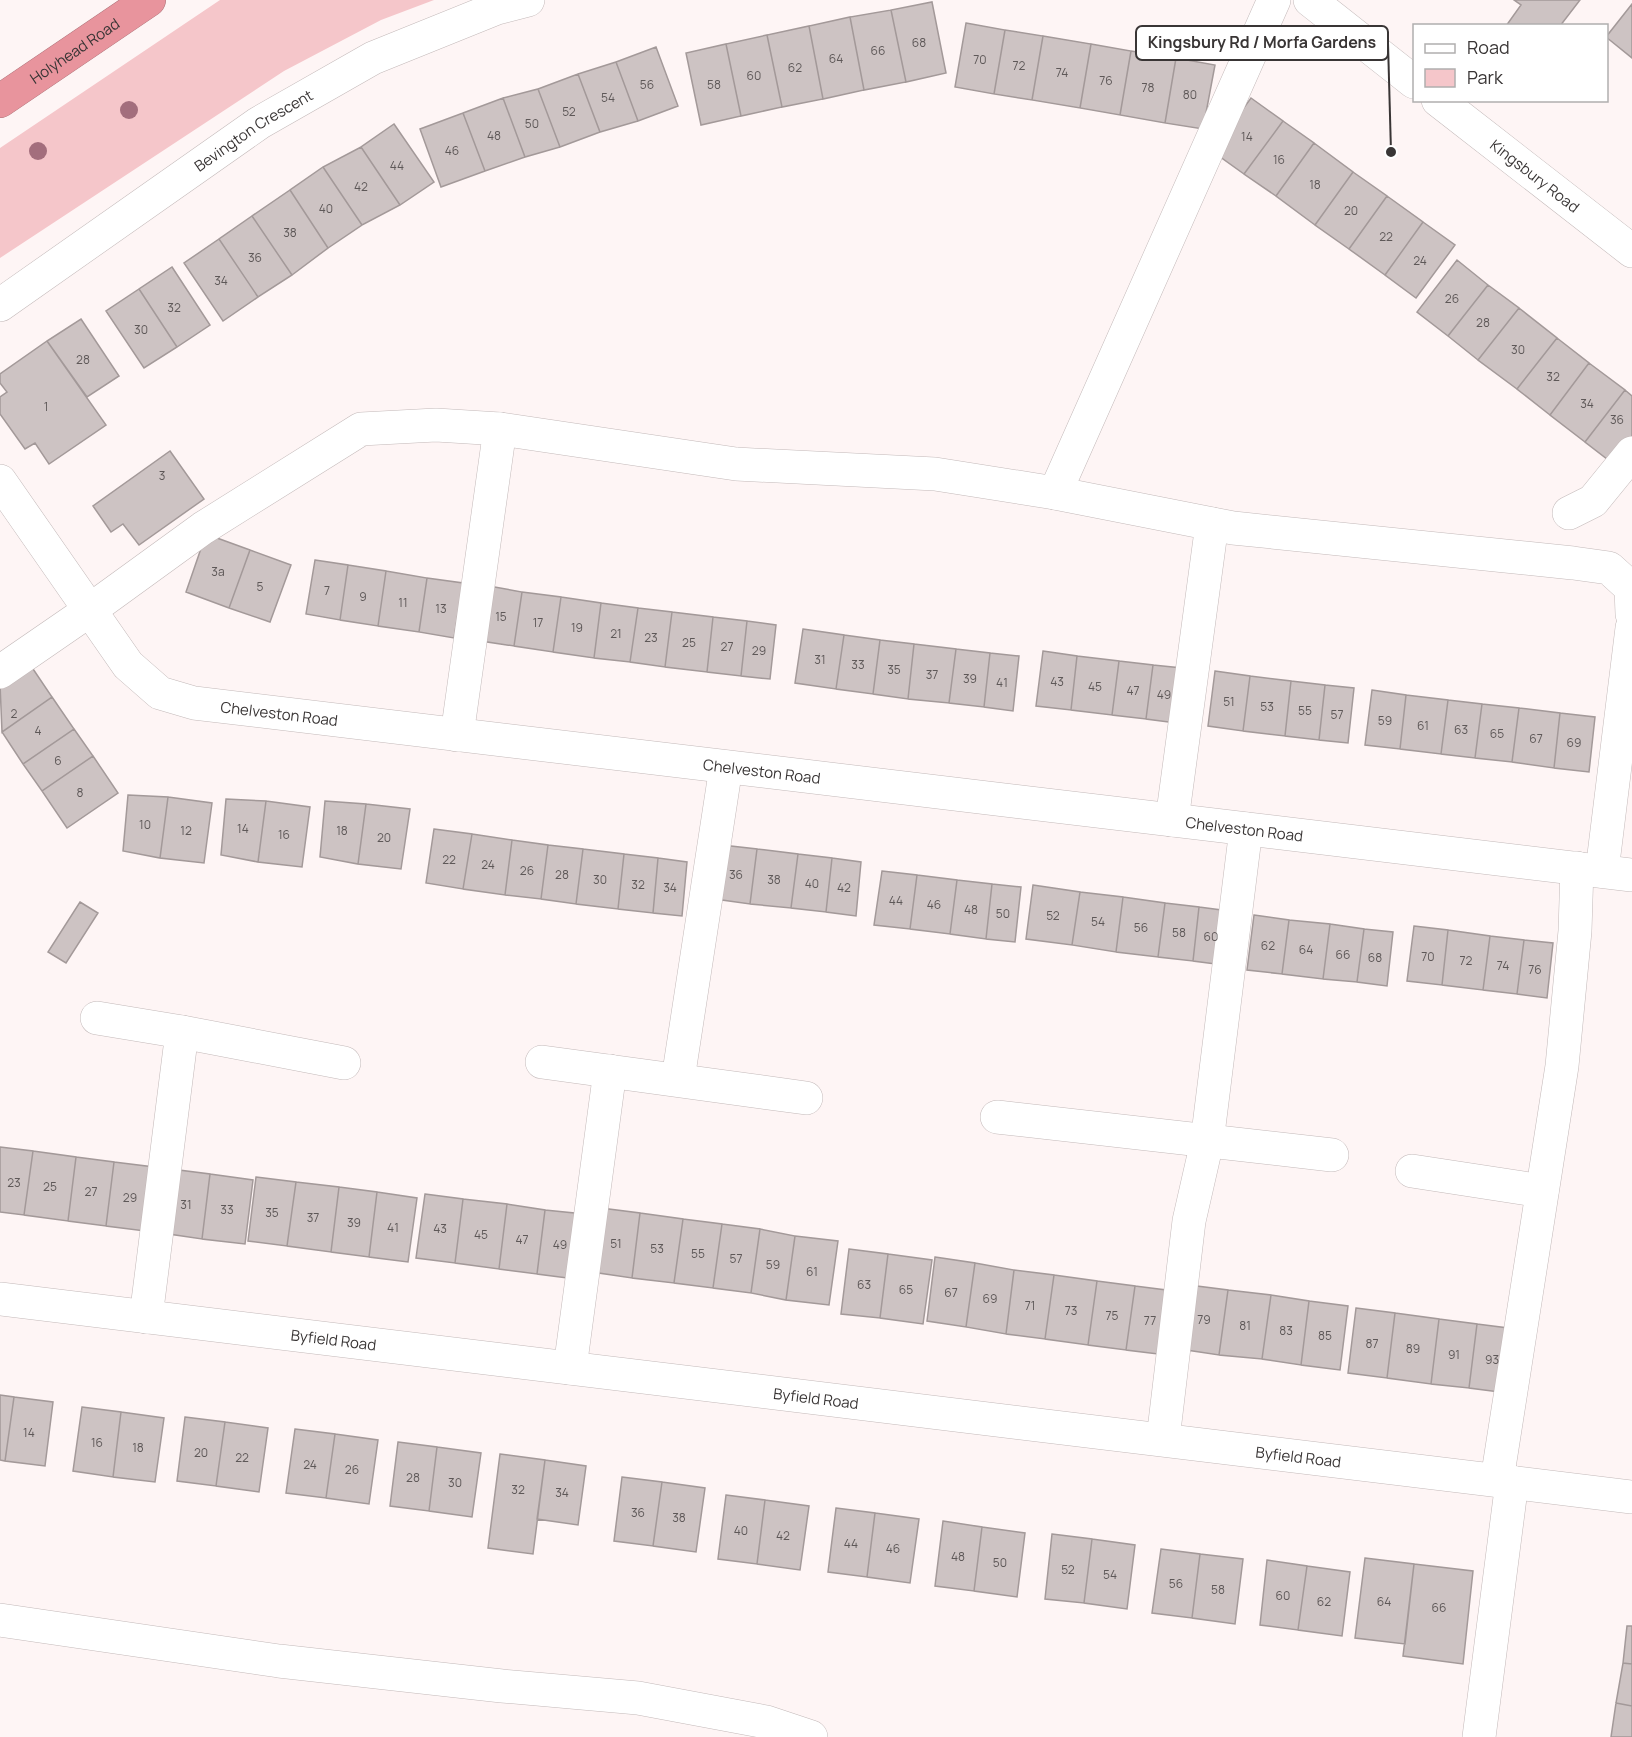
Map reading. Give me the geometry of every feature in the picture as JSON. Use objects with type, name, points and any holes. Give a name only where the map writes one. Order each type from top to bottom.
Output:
[{"type":"highway","name":"Holyhead Road","points":[[0,101],[149,0]]},
{"type":"street","name":"Bevington Crescent","points":[[0,305],[269,117],[373,58],[497,8],[528,0]]},
{"type":"street","points":[[1055,493],[1274,0]]},
{"type":"street","points":[[1310,0],[1413,81]]},
{"type":"street","name":"Kingsbury Road","points":[[1441,102],[1632,251]]},
{"type":"street","points":[[0,672],[202,528],[362,429],[436,425],[500,429],[736,464],[934,474],[1055,493],[1233,528],[1573,562],[1609,568],[1631,588],[1632,614]]},
{"type":"street","points":[[457,735],[500,429]]},
{"type":"street","points":[[1569,513],[1593,501],[1632,453]]},
{"type":"street","name":"Chelveston Road","points":[[0,481],[128,665],[160,693],[194,703],[1604,871]]},
{"type":"street","points":[[1172,820],[1212,524]]},
{"type":"street","points":[[1479,1737],[1504,1481],[1542,1191],[1562,1066],[1575,931],[1604,871],[1632,628]]},
{"type":"street","points":[[678,1079],[726,766]]},
{"type":"street","points":[[1163,1439],[1189,1221],[1207,1142],[1246,829]]},
{"type":"street","points":[[97,1018],[344,1063]]},
{"type":"street","points":[[146,1317],[182,1032]]},
{"type":"street","points":[[542,1062],[806,1098]]},
{"type":"street","points":[[570,1368],[610,1071]]},
{"type":"street","points":[[997,1117],[1332,1155]]},
{"type":"street","points":[[1412,1171],[1542,1191]]},
{"type":"street","name":"Byfield Road","points":[[0,1299],[1632,1497]]},
{"type":"street","points":[[0,1620],[279,1660],[502,1686],[638,1698],[766,1722],[811,1737]]},
{"type":"green space","points":[[220,0],[434,0],[381,20],[284,71],[0,258],[0,148]]},
{"type":"building","points":[[1514,0],[1580,0],[1562,24],[1507,24],[1521,5]]},
{"type":"building","points":[[932,2],[946,73],[906,82],[891,10]]},
{"type":"building","points":[[1632,4],[1632,58],[1608,39],[1608,34]]},
{"type":"building","points":[[891,10],[906,82],[864,90],[850,17]]},
{"type":"building","points":[[850,17],[864,90],[823,99],[809,26]]},
{"type":"building","points":[[966,23],[1005,30],[994,94],[955,87]]},
{"type":"building","points":[[809,26],[823,99],[782,107],[767,35]]},
{"type":"building","points":[[1005,30],[1043,36],[1032,100],[994,94]]},
{"type":"building","points":[[767,35],[782,107],[741,116],[726,44]]},
{"type":"building","points":[[1043,36],[1091,44],[1080,108],[1032,100]]},
{"type":"building","points":[[726,44],[741,116],[701,125],[686,53]]},
{"type":"building","points":[[1091,44],[1131,51],[1120,115],[1080,108]]},
{"type":"building","points":[[656,47],[678,106],[638,121],[616,62]]},
{"type":"building","points":[[1131,51],[1176,58],[1165,123],[1120,115]]},
{"type":"building","points":[[1176,58],[1215,65],[1203,129],[1165,123]]},
{"type":"building","points":[[616,62],[638,121],[600,132],[578,74]]},
{"type":"building","points":[[578,74],[600,132],[560,147],[538,89]]},
{"type":"building","points":[[538,89],[560,147],[525,157],[503,98]]},
{"type":"building","points":[[503,98],[525,157],[485,171],[463,113]]},
{"type":"building","points":[[1251,98],[1283,121],[1244,174],[1212,151]]},
{"type":"building","points":[[463,113],[485,171],[441,187],[420,129]]},
{"type":"building","points":[[1283,121],[1314,143],[1276,196],[1244,174]]},
{"type":"building","points":[[394,124],[434,182],[400,205],[361,147]]},
{"type":"building","points":[[1314,143],[1353,172],[1315,225],[1276,196]]},
{"type":"building","points":[[361,147],[400,205],[362,225],[323,167]]},
{"type":"building","points":[[323,167],[362,225],[328,248],[290,190]]},
{"type":"building","points":[[1353,172],[1387,196],[1349,249],[1315,225]]},
{"type":"building","points":[[290,190],[328,248],[292,275],[252,216]]},
{"type":"building","points":[[1387,196],[1423,222],[1385,275],[1349,249]]},
{"type":"building","points":[[252,216],[292,275],[258,297],[219,239]]},
{"type":"building","points":[[1423,222],[1455,245],[1416,298],[1385,275]]},
{"type":"building","points":[[219,239],[258,297],[223,321],[184,263]]},
{"type":"building","points":[[1457,260],[1488,285],[1448,336],[1417,312]]},
{"type":"building","points":[[172,267],[210,325],[177,347],[139,289]]},
{"type":"building","points":[[1488,285],[1519,308],[1478,360],[1448,336]]},
{"type":"building","points":[[139,289],[177,347],[144,368],[106,311]]},
{"type":"building","points":[[1519,308],[1557,338],[1517,389],[1478,360]]},
{"type":"building","points":[[81,319],[119,376],[87,397],[47,341]]},
{"type":"building","points":[[1557,338],[1589,363],[1550,415],[1517,389]]},
{"type":"building","points":[[47,341],[106,425],[49,464],[35,443],[25,449],[0,414],[0,397],[7,392],[0,383],[0,374]]},
{"type":"building","points":[[1589,363],[1625,390],[1585,442],[1550,415]]},
{"type":"building","points":[[1625,390],[1632,396],[1632,445],[1616,466],[1585,442]]},
{"type":"building","points":[[170,451],[204,499],[139,545],[123,524],[111,532],[93,506]]},
{"type":"building","points":[[206,534],[250,550],[229,608],[186,592]]},
{"type":"building","points":[[250,550],[291,565],[270,622],[229,608]]},
{"type":"building","points":[[315,560],[348,565],[340,620],[306,614]]},
{"type":"building","points":[[348,565],[386,571],[378,626],[340,620]]},
{"type":"building","points":[[386,571],[427,578],[419,632],[378,626]]},
{"type":"building","points":[[427,578],[463,583],[454,638],[419,632]]},
{"type":"building","points":[[489,586],[522,592],[514,646],[481,641]]},
{"type":"building","points":[[522,592],[561,597],[553,652],[514,646]]},
{"type":"building","points":[[561,597],[601,603],[594,658],[553,652]]},
{"type":"building","points":[[601,603],[638,608],[630,662],[594,658]]},
{"type":"building","points":[[638,608],[672,612],[665,667],[630,662]]},
{"type":"building","points":[[672,612],[713,617],[707,672],[665,667]]},
{"type":"building","points":[[713,617],[747,621],[741,676],[707,672]]},
{"type":"building","points":[[747,621],[776,625],[770,679],[741,676]]},
{"type":"building","points":[[803,629],[844,635],[836,689],[795,683]]},
{"type":"building","points":[[844,635],[880,640],[873,694],[836,689]]},
{"type":"building","points":[[880,640],[914,644],[908,699],[873,694]]},
{"type":"building","points":[[914,644],[956,649],[949,703],[908,699]]},
{"type":"building","points":[[956,649],[990,653],[984,707],[949,703]]},
{"type":"building","points":[[1043,651],[1077,656],[1071,710],[1036,706]]},
{"type":"building","points":[[990,653],[1019,656],[1013,711],[984,707]]},
{"type":"building","points":[[1077,656],[1119,661],[1112,715],[1071,710]]},
{"type":"building","points":[[1119,661],[1153,665],[1146,719],[1112,715]]},
{"type":"building","points":[[29,663],[52,697],[2,732],[0,684]]},
{"type":"building","points":[[1153,665],[1182,668],[1176,723],[1146,719]]},
{"type":"building","points":[[1215,671],[1250,676],[1243,731],[1208,726]]},
{"type":"building","points":[[1250,676],[1291,681],[1285,736],[1243,731]]},
{"type":"building","points":[[1291,681],[1325,685],[1319,740],[1285,736]]},
{"type":"building","points":[[1325,685],[1354,688],[1348,743],[1319,740]]},
{"type":"building","points":[[1372,690],[1406,695],[1400,749],[1365,745]]},
{"type":"building","points":[[1406,695],[1448,700],[1441,754],[1400,749]]},
{"type":"building","points":[[52,697],[74,729],[23,764],[2,732]]},
{"type":"building","points":[[1448,700],[1482,704],[1475,758],[1441,754]]},
{"type":"building","points":[[1482,704],[1519,708],[1512,762],[1475,758]]},
{"type":"building","points":[[1519,708],[1560,713],[1554,768],[1512,762]]},
{"type":"building","points":[[1560,713],[1595,717],[1589,772],[1554,768]]},
{"type":"building","points":[[74,729],[93,756],[42,791],[23,764]]},
{"type":"building","points":[[93,756],[118,793],[67,828],[42,791]]},
{"type":"building","points":[[128,795],[168,797],[160,858],[123,851]]},
{"type":"building","points":[[168,797],[212,803],[204,863],[160,858]]},
{"type":"building","points":[[226,799],[266,801],[258,862],[221,855]]},
{"type":"building","points":[[266,801],[310,807],[302,867],[258,862]]},
{"type":"building","points":[[325,801],[366,804],[358,864],[320,857]]},
{"type":"building","points":[[366,804],[410,809],[401,869],[358,864]]},
{"type":"building","points":[[434,829],[472,834],[463,889],[426,883]]},
{"type":"building","points":[[472,834],[512,840],[505,895],[463,889]]},
{"type":"building","points":[[512,840],[548,845],[541,899],[505,895]]},
{"type":"building","points":[[548,845],[583,849],[576,904],[541,899]]},
{"type":"building","points":[[722,845],[757,849],[750,904],[715,899]]},
{"type":"building","points":[[583,849],[624,854],[618,909],[576,904]]},
{"type":"building","points":[[757,849],[798,854],[791,908],[750,904]]},
{"type":"building","points":[[624,854],[658,858],[653,913],[618,909]]},
{"type":"building","points":[[798,854],[832,858],[826,912],[791,908]]},
{"type":"building","points":[[658,858],[687,862],[682,916],[653,913]]},
{"type":"building","points":[[832,858],[861,862],[856,916],[826,912]]},
{"type":"building","points":[[882,871],[917,875],[910,929],[874,925]]},
{"type":"building","points":[[917,875],[957,880],[950,934],[910,929]]},
{"type":"building","points":[[957,880],[992,884],[986,939],[950,934]]},
{"type":"building","points":[[992,884],[1021,887],[1015,942],[986,939]]},
{"type":"building","points":[[1033,885],[1080,892],[1072,945],[1026,939]]},
{"type":"building","points":[[1080,892],[1123,897],[1116,952],[1072,945]]},
{"type":"building","points":[[1123,897],[1165,903],[1158,957],[1116,952]]},
{"type":"building","points":[[80,902],[98,913],[66,963],[48,952]]},
{"type":"building","points":[[1165,903],[1199,907],[1193,961],[1158,957]]},
{"type":"building","points":[[1199,907],[1229,911],[1223,965],[1193,961]]},
{"type":"building","points":[[1254,915],[1289,920],[1282,974],[1247,970]]},
{"type":"building","points":[[1289,920],[1330,924],[1323,979],[1282,974]]},
{"type":"building","points":[[1330,924],[1364,929],[1357,982],[1323,979]]},
{"type":"building","points":[[1414,926],[1448,930],[1442,985],[1407,981]]},
{"type":"building","points":[[1364,929],[1393,932],[1387,986],[1357,982]]},
{"type":"building","points":[[1448,930],[1490,936],[1483,990],[1442,985]]},
{"type":"building","points":[[1490,936],[1524,940],[1517,994],[1483,990]]},
{"type":"building","points":[[1524,940],[1553,943],[1547,998],[1517,994]]},
{"type":"building","points":[[0,1147],[33,1151],[24,1215],[0,1212]]},
{"type":"building","points":[[33,1151],[76,1157],[68,1221],[24,1215]]},
{"type":"building","points":[[76,1157],[114,1162],[106,1226],[68,1221]]},
{"type":"building","points":[[114,1162],[154,1167],[145,1231],[106,1226]]},
{"type":"building","points":[[171,1169],[210,1174],[202,1239],[162,1233]]},
{"type":"building","points":[[210,1174],[253,1180],[245,1244],[202,1239]]},
{"type":"building","points":[[256,1177],[296,1182],[287,1246],[248,1241]]},
{"type":"building","points":[[296,1182],[339,1187],[331,1252],[287,1246]]},
{"type":"building","points":[[339,1187],[377,1192],[369,1257],[331,1252]]},
{"type":"building","points":[[377,1192],[417,1198],[408,1262],[369,1257]]},
{"type":"building","points":[[425,1194],[463,1199],[455,1263],[416,1258]]},
{"type":"building","points":[[463,1199],[507,1204],[499,1269],[455,1263]]},
{"type":"building","points":[[507,1204],[545,1210],[537,1274],[499,1269]]},
{"type":"building","points":[[601,1208],[640,1213],[632,1278],[592,1272]]},
{"type":"building","points":[[545,1210],[584,1214],[575,1279],[537,1274]]},
{"type":"building","points":[[640,1213],[683,1219],[674,1283],[632,1278]]},
{"type":"building","points":[[683,1219],[722,1224],[713,1288],[674,1283]]},
{"type":"building","points":[[722,1224],[760,1229],[751,1293],[713,1288]]},
{"type":"building","points":[[760,1229],[795,1236],[786,1300],[751,1293]]},
{"type":"building","points":[[795,1236],[838,1241],[829,1305],[786,1300]]},
{"type":"building","points":[[849,1249],[888,1254],[880,1318],[841,1314]]},
{"type":"building","points":[[888,1254],[932,1260],[923,1324],[880,1318]]},
{"type":"building","points":[[935,1257],[975,1263],[966,1327],[927,1321]]},
{"type":"building","points":[[975,1263],[1014,1270],[1006,1334],[966,1327]]},
{"type":"building","points":[[1014,1270],[1054,1275],[1045,1339],[1006,1334]]},
{"type":"building","points":[[1054,1275],[1097,1281],[1088,1345],[1045,1339]]},
{"type":"building","points":[[1097,1281],[1135,1286],[1126,1350],[1088,1345]]},
{"type":"building","points":[[1189,1285],[1228,1290],[1219,1355],[1180,1349]]},
{"type":"building","points":[[1135,1286],[1174,1291],[1166,1355],[1126,1350]]},
{"type":"building","points":[[1228,1290],[1271,1295],[1262,1359],[1219,1355]]},
{"type":"building","points":[[1271,1295],[1309,1301],[1301,1365],[1262,1359]]},
{"type":"building","points":[[1309,1301],[1348,1306],[1340,1370],[1301,1365]]},
{"type":"building","points":[[1356,1308],[1395,1313],[1387,1378],[1348,1373]]},
{"type":"building","points":[[1395,1313],[1439,1319],[1431,1384],[1387,1378]]},
{"type":"building","points":[[1439,1319],[1477,1324],[1469,1388],[1431,1384]]},
{"type":"building","points":[[1477,1324],[1516,1329],[1507,1393],[1469,1388]]},
{"type":"building","points":[[0,1395],[14,1397],[5,1461],[0,1460]]},
{"type":"building","points":[[14,1397],[53,1402],[45,1466],[5,1461]]},
{"type":"building","points":[[82,1407],[121,1412],[113,1477],[73,1471]]},
{"type":"building","points":[[121,1412],[164,1418],[155,1482],[113,1477]]},
{"type":"building","points":[[185,1417],[225,1422],[216,1486],[177,1481]]},
{"type":"building","points":[[225,1422],[268,1428],[259,1492],[216,1486]]},
{"type":"building","points":[[295,1429],[335,1434],[326,1498],[286,1493]]},
{"type":"building","points":[[335,1434],[378,1440],[369,1504],[326,1498]]},
{"type":"building","points":[[398,1442],[437,1447],[429,1511],[390,1506]]},
{"type":"building","points":[[437,1447],[481,1453],[472,1517],[429,1511]]},
{"type":"building","points":[[500,1454],[545,1460],[533,1554],[488,1548]]},
{"type":"building","points":[[545,1460],[586,1466],[578,1525],[537,1519]]},
{"type":"building","points":[[622,1477],[662,1482],[653,1546],[614,1541]]},
{"type":"building","points":[[662,1482],[705,1488],[696,1552],[653,1546]]},
{"type":"building","points":[[726,1495],[765,1500],[757,1564],[718,1559]]},
{"type":"building","points":[[765,1500],[809,1506],[800,1570],[757,1564]]},
{"type":"building","points":[[836,1508],[875,1513],[867,1577],[828,1572]]},
{"type":"building","points":[[875,1513],[919,1519],[910,1583],[867,1577]]},
{"type":"building","points":[[943,1521],[982,1527],[974,1591],[935,1586]]},
{"type":"building","points":[[982,1527],[1025,1533],[1017,1597],[974,1591]]},
{"type":"building","points":[[1052,1534],[1092,1539],[1084,1603],[1045,1599]]},
{"type":"building","points":[[1092,1539],[1135,1545],[1127,1609],[1084,1603]]},
{"type":"building","points":[[1161,1549],[1200,1554],[1192,1618],[1152,1613]]},
{"type":"building","points":[[1200,1554],[1243,1559],[1235,1624],[1192,1618]]},
{"type":"building","points":[[1365,1558],[1414,1564],[1405,1644],[1355,1638]]},
{"type":"building","points":[[1267,1560],[1307,1566],[1298,1630],[1260,1625]]},
{"type":"building","points":[[1414,1564],[1473,1571],[1463,1664],[1403,1656]]},
{"type":"building","points":[[1307,1566],[1350,1572],[1342,1636],[1298,1630]]},
{"type":"building","points":[[1627,1626],[1632,1626],[1632,1664],[1623,1663]]},
{"type":"building","points":[[1623,1663],[1632,1664],[1632,1706],[1616,1703]]},
{"type":"building","points":[[1616,1703],[1632,1706],[1632,1737],[1611,1737]]},
{"type":"place","name":"Kingsbury Rd / Morfa Gardens","points":[[1391,152]]}]
